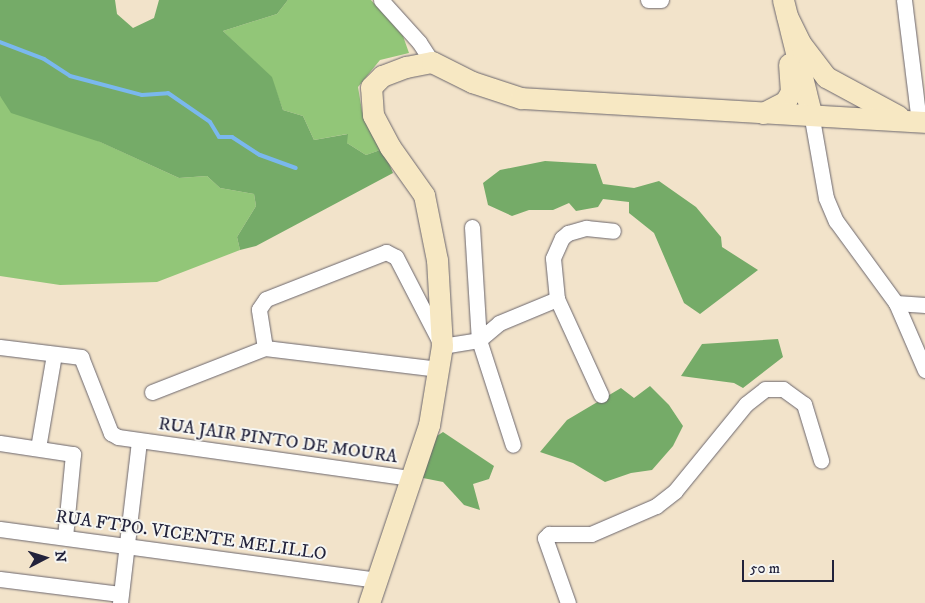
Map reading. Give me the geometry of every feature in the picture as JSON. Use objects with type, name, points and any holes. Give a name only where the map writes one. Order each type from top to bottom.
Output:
[{"type":"main road","points":[[763,113],[785,102],[791,92],[785,8]]},
{"type":"main road","points":[[785,8],[800,43],[826,77],[920,121]]},
{"type":"main road","points":[[785,8],[810,113]]},
{"type":"main road","points":[[369,603],[429,424],[442,346],[437,260],[424,195],[390,147],[373,115],[370,98],[371,87],[382,76],[406,67],[432,62],[472,82],[521,98],[763,113],[810,113],[920,121]]},
{"type":"street","points":[[381,0],[419,42],[432,62]]},
{"type":"street","points":[[648,0],[661,0]]},
{"type":"street","points":[[904,0],[920,121]]},
{"type":"street","points":[[810,113],[826,198],[836,221],[896,303],[925,370]]},
{"type":"street","points":[[472,227],[479,340],[512,445]]},
{"type":"street","points":[[601,395],[557,300],[553,258],[562,238],[586,228],[613,231]]},
{"type":"street","points":[[265,348],[258,310],[266,299],[277,292],[386,252],[396,257],[442,346],[479,340],[499,324],[557,300]]},
{"type":"street","points":[[896,303],[925,305]]},
{"type":"street","points":[[0,347],[54,354],[38,448]]},
{"type":"street","points":[[152,392],[265,348],[439,370]]},
{"type":"street","name":"RUA JAIR PINTO DE MOURA","points":[[54,354],[81,357],[111,433],[139,442],[411,478]]},
{"type":"street","points":[[568,603],[545,538],[549,534],[591,534],[656,506],[675,491],[746,404],[765,390],[783,389],[804,404],[821,460]]},
{"type":"street","points":[[0,579],[120,599],[139,442]]},
{"type":"street","points":[[0,443],[73,454],[65,538]]},
{"type":"street","name":"RUA FTPO. VICENTE MELILLO","points":[[0,530],[126,545],[376,580]]},
{"type":"green space","points":[[0,0],[115,0],[117,14],[133,28],[154,18],[159,0],[288,0],[277,14],[223,31],[272,77],[283,110],[303,116],[314,140],[348,134],[347,143],[366,155],[383,149],[393,173],[256,246],[240,250],[237,237],[256,206],[254,194],[220,188],[207,176],[179,178],[100,142],[11,113],[0,96]]},
{"type":"green space","points":[[288,0],[371,0],[403,36],[409,53],[380,60],[358,87],[362,111],[383,149],[366,155],[347,143],[347,134],[314,140],[303,116],[283,110],[271,77],[223,31],[277,14]]},
{"type":"green space","points":[[0,96],[179,178],[207,176],[220,188],[254,194],[256,206],[237,237],[240,250],[157,282],[60,285],[0,276]]},
{"type":"green space","points":[[545,161],[596,164],[603,184],[634,188],[659,181],[696,207],[721,237],[722,247],[758,270],[700,314],[684,303],[654,233],[629,213],[629,202],[603,199],[598,207],[576,211],[569,203],[553,210],[529,210],[512,216],[488,205],[483,183],[500,170]]},
{"type":"green space","points":[[778,339],[783,357],[743,388],[734,383],[681,376],[702,344]]},
{"type":"green space","points":[[650,386],[669,405],[683,426],[673,446],[652,470],[631,473],[605,482],[573,463],[540,452],[567,420],[621,388],[634,398]]},
{"type":"green space","points":[[443,432],[494,466],[489,479],[473,484],[480,510],[464,505],[443,482],[418,477],[429,441]]},
{"type":"waterway","points":[[0,42],[44,59],[70,76],[142,95],[168,93],[210,122],[219,137],[232,137],[260,155],[296,168]]}]
